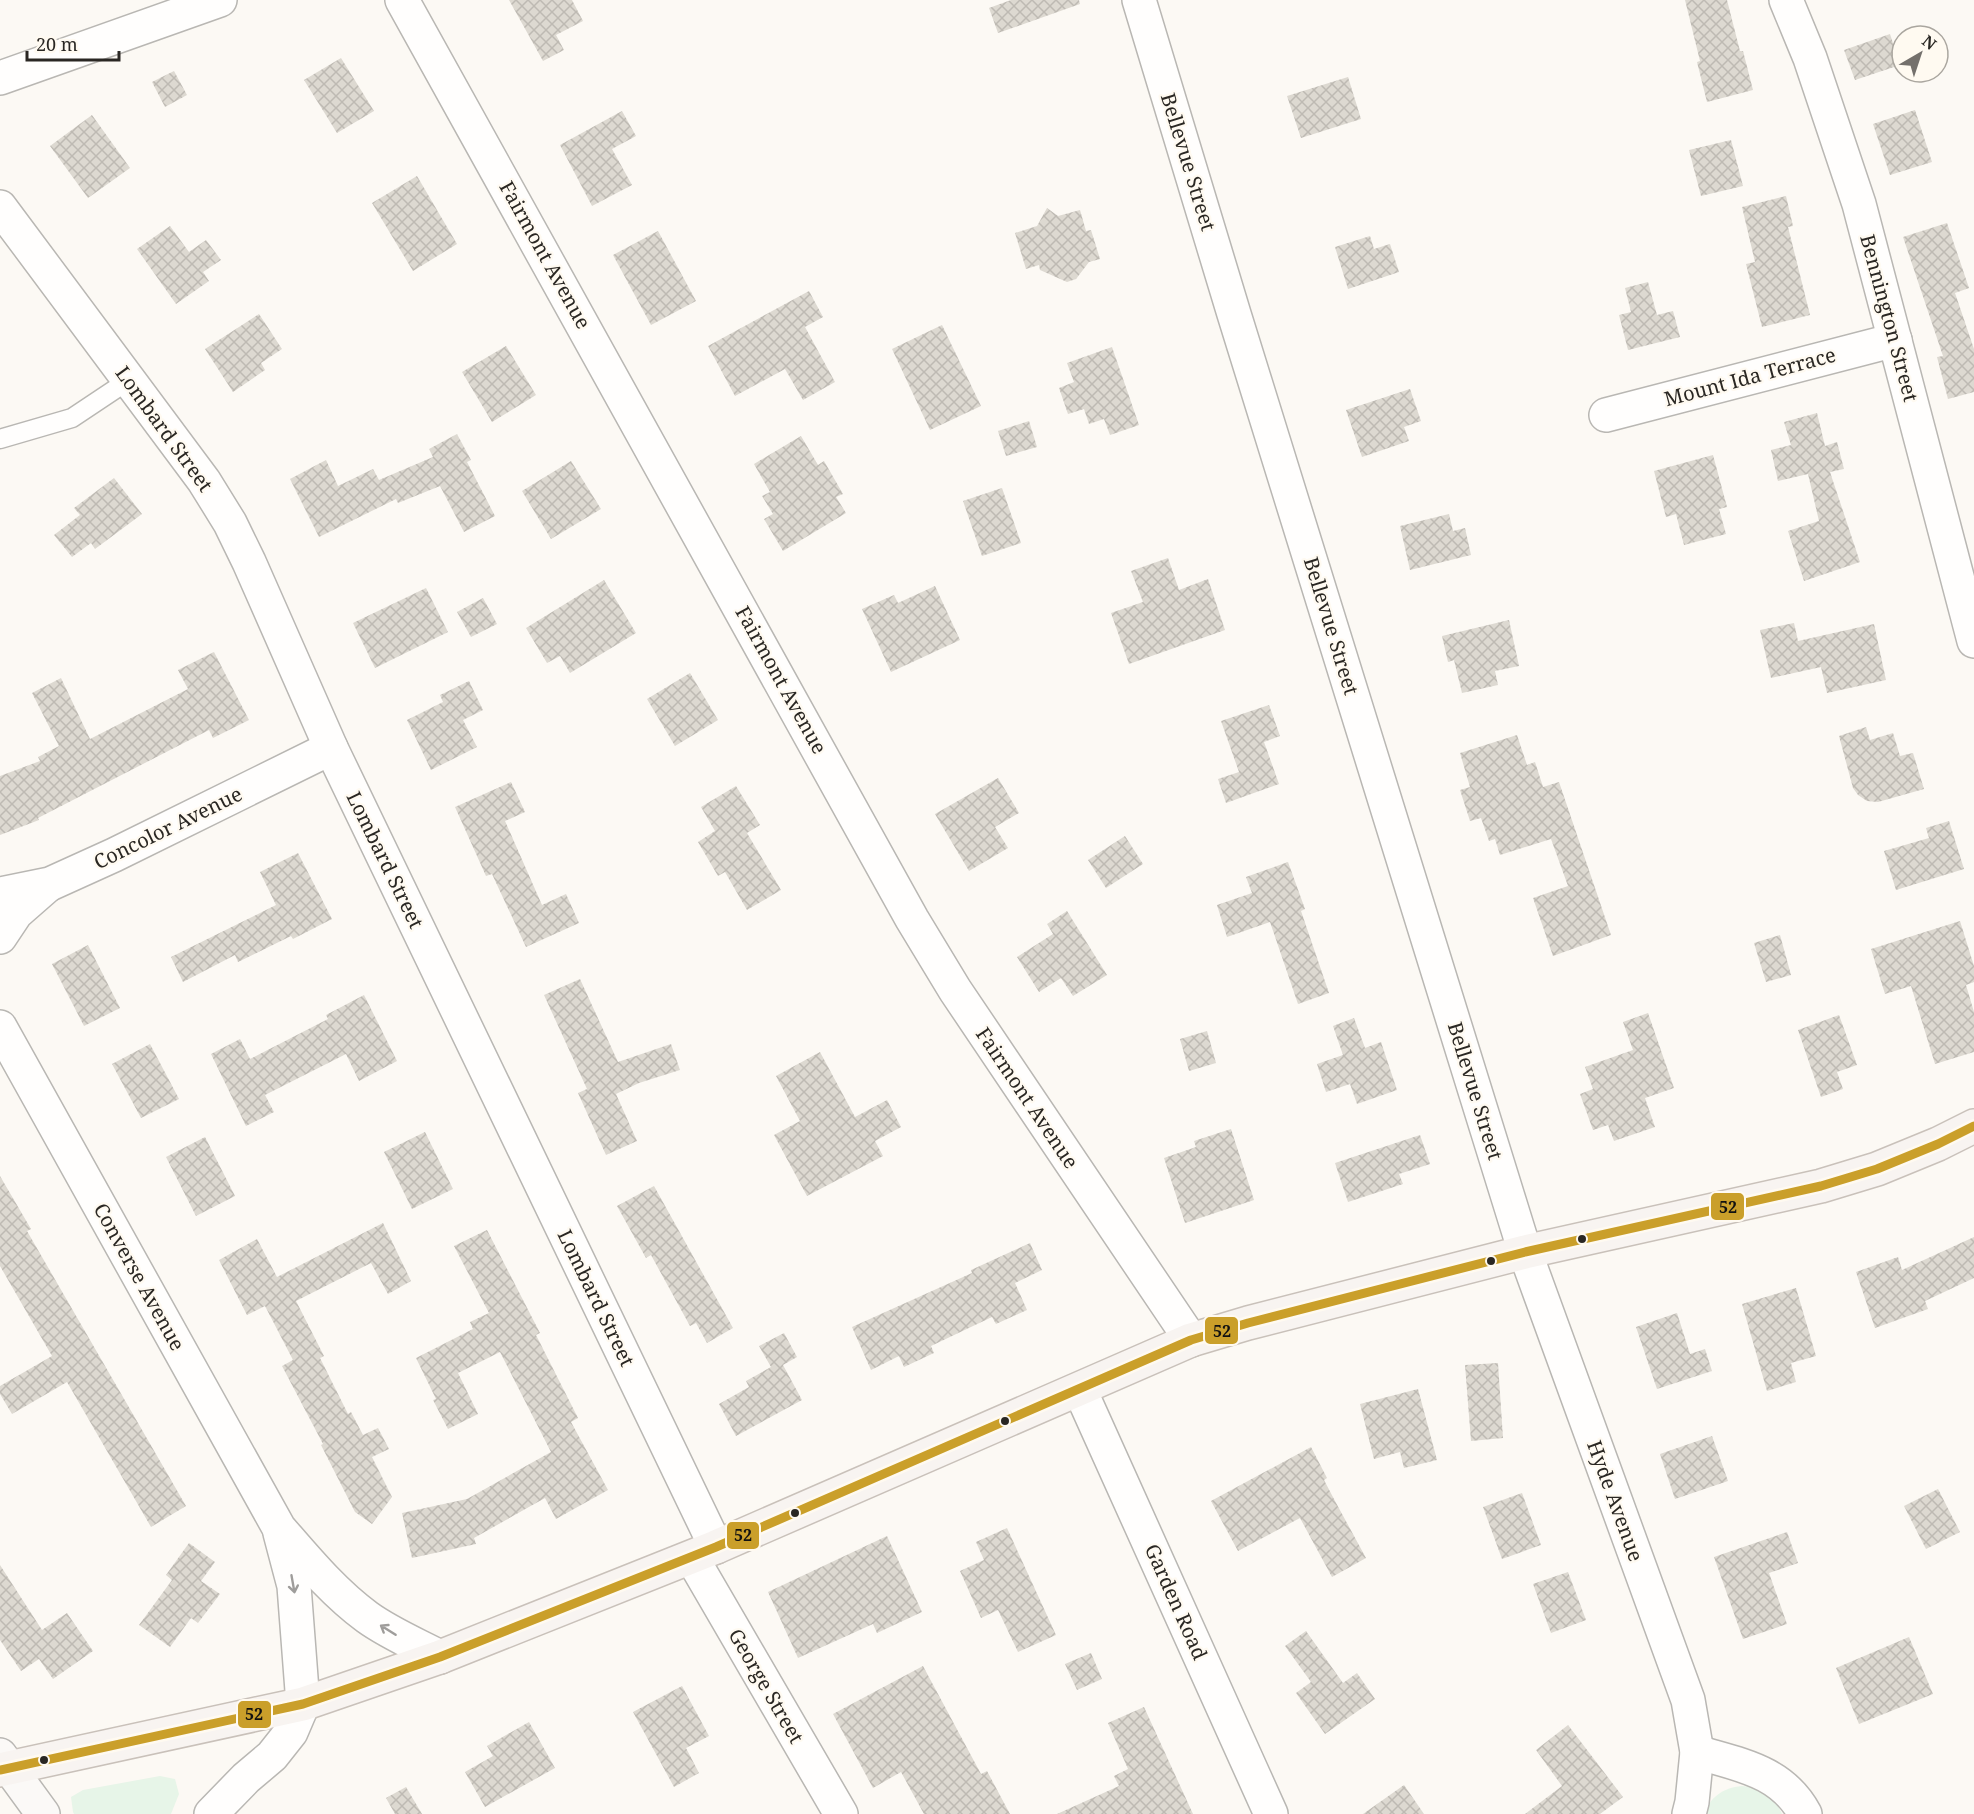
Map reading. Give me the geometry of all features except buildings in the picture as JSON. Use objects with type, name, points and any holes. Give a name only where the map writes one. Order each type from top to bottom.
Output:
[{"type":"main road","points":[[3,1764],[303,1704],[440,1657],[704,1553],[1191,1340],[1248,1323],[1525,1252],[1821,1186],[1876,1169],[1938,1144],[1974,1126]]},
{"type":"street","points":[[0,78],[220,0]]},
{"type":"street","name":"Fairmont Avenue","points":[[402,0],[918,929],[968,1010],[1191,1340]]},
{"type":"street","name":"Bellevue Street","points":[[1138,0],[1525,1252]]},
{"type":"street","name":"Bennington Street","points":[[1786,0],[1810,58],[1859,204],[1974,641]]},
{"type":"street","name":"Lombard Street","points":[[0,207],[204,481],[230,523],[331,748],[704,1553]]},
{"type":"street","name":"Mount Ida Terrace","points":[[1606,415],[1895,340]]},
{"type":"street","name":"Concolor Avenue","points":[[0,894],[50,884],[331,748]]},
{"type":"street","points":[[0,937],[16,913],[50,884]]},
{"type":"street","name":"Converse Avenue","points":[[0,1027],[279,1528],[323,1578],[367,1617],[440,1657]]},
{"type":"street","name":"Hyde Avenue","points":[[1525,1252],[1688,1700],[1697,1752],[1689,1814]]},
{"type":"street","name":"Garden Road","points":[[1080,1390],[1271,1814]]},
{"type":"street","name":"Converse Avenue","points":[[279,1528],[294,1586],[303,1704]]},
{"type":"street","name":"George Street","points":[[704,1553],[841,1814]]},
{"type":"street","points":[[211,1814],[246,1778],[272,1756],[291,1732],[303,1704]]},
{"type":"street","points":[[1697,1752],[1746,1766],[1777,1780],[1796,1798],[1804,1814]]},
{"type":"street","points":[[3,1764],[43,1814]]},
{"type":"lane","points":[[0,439],[72,418],[129,380]]},
{"type":"green space","points":[[160,1776],[175,1779],[179,1794],[171,1814],[74,1814],[73,1812],[71,1797],[83,1790]]},
{"type":"green space","points":[[1742,1786],[1755,1788],[1766,1794],[1782,1814],[1703,1814],[1718,1794]]},
{"type":"transit line","name":"52","points":[[0,1770],[303,1704],[440,1657],[716,1547],[1191,1340],[1248,1323],[1525,1252],[1821,1186],[1877,1169],[1938,1144],[1974,1126]]}]
